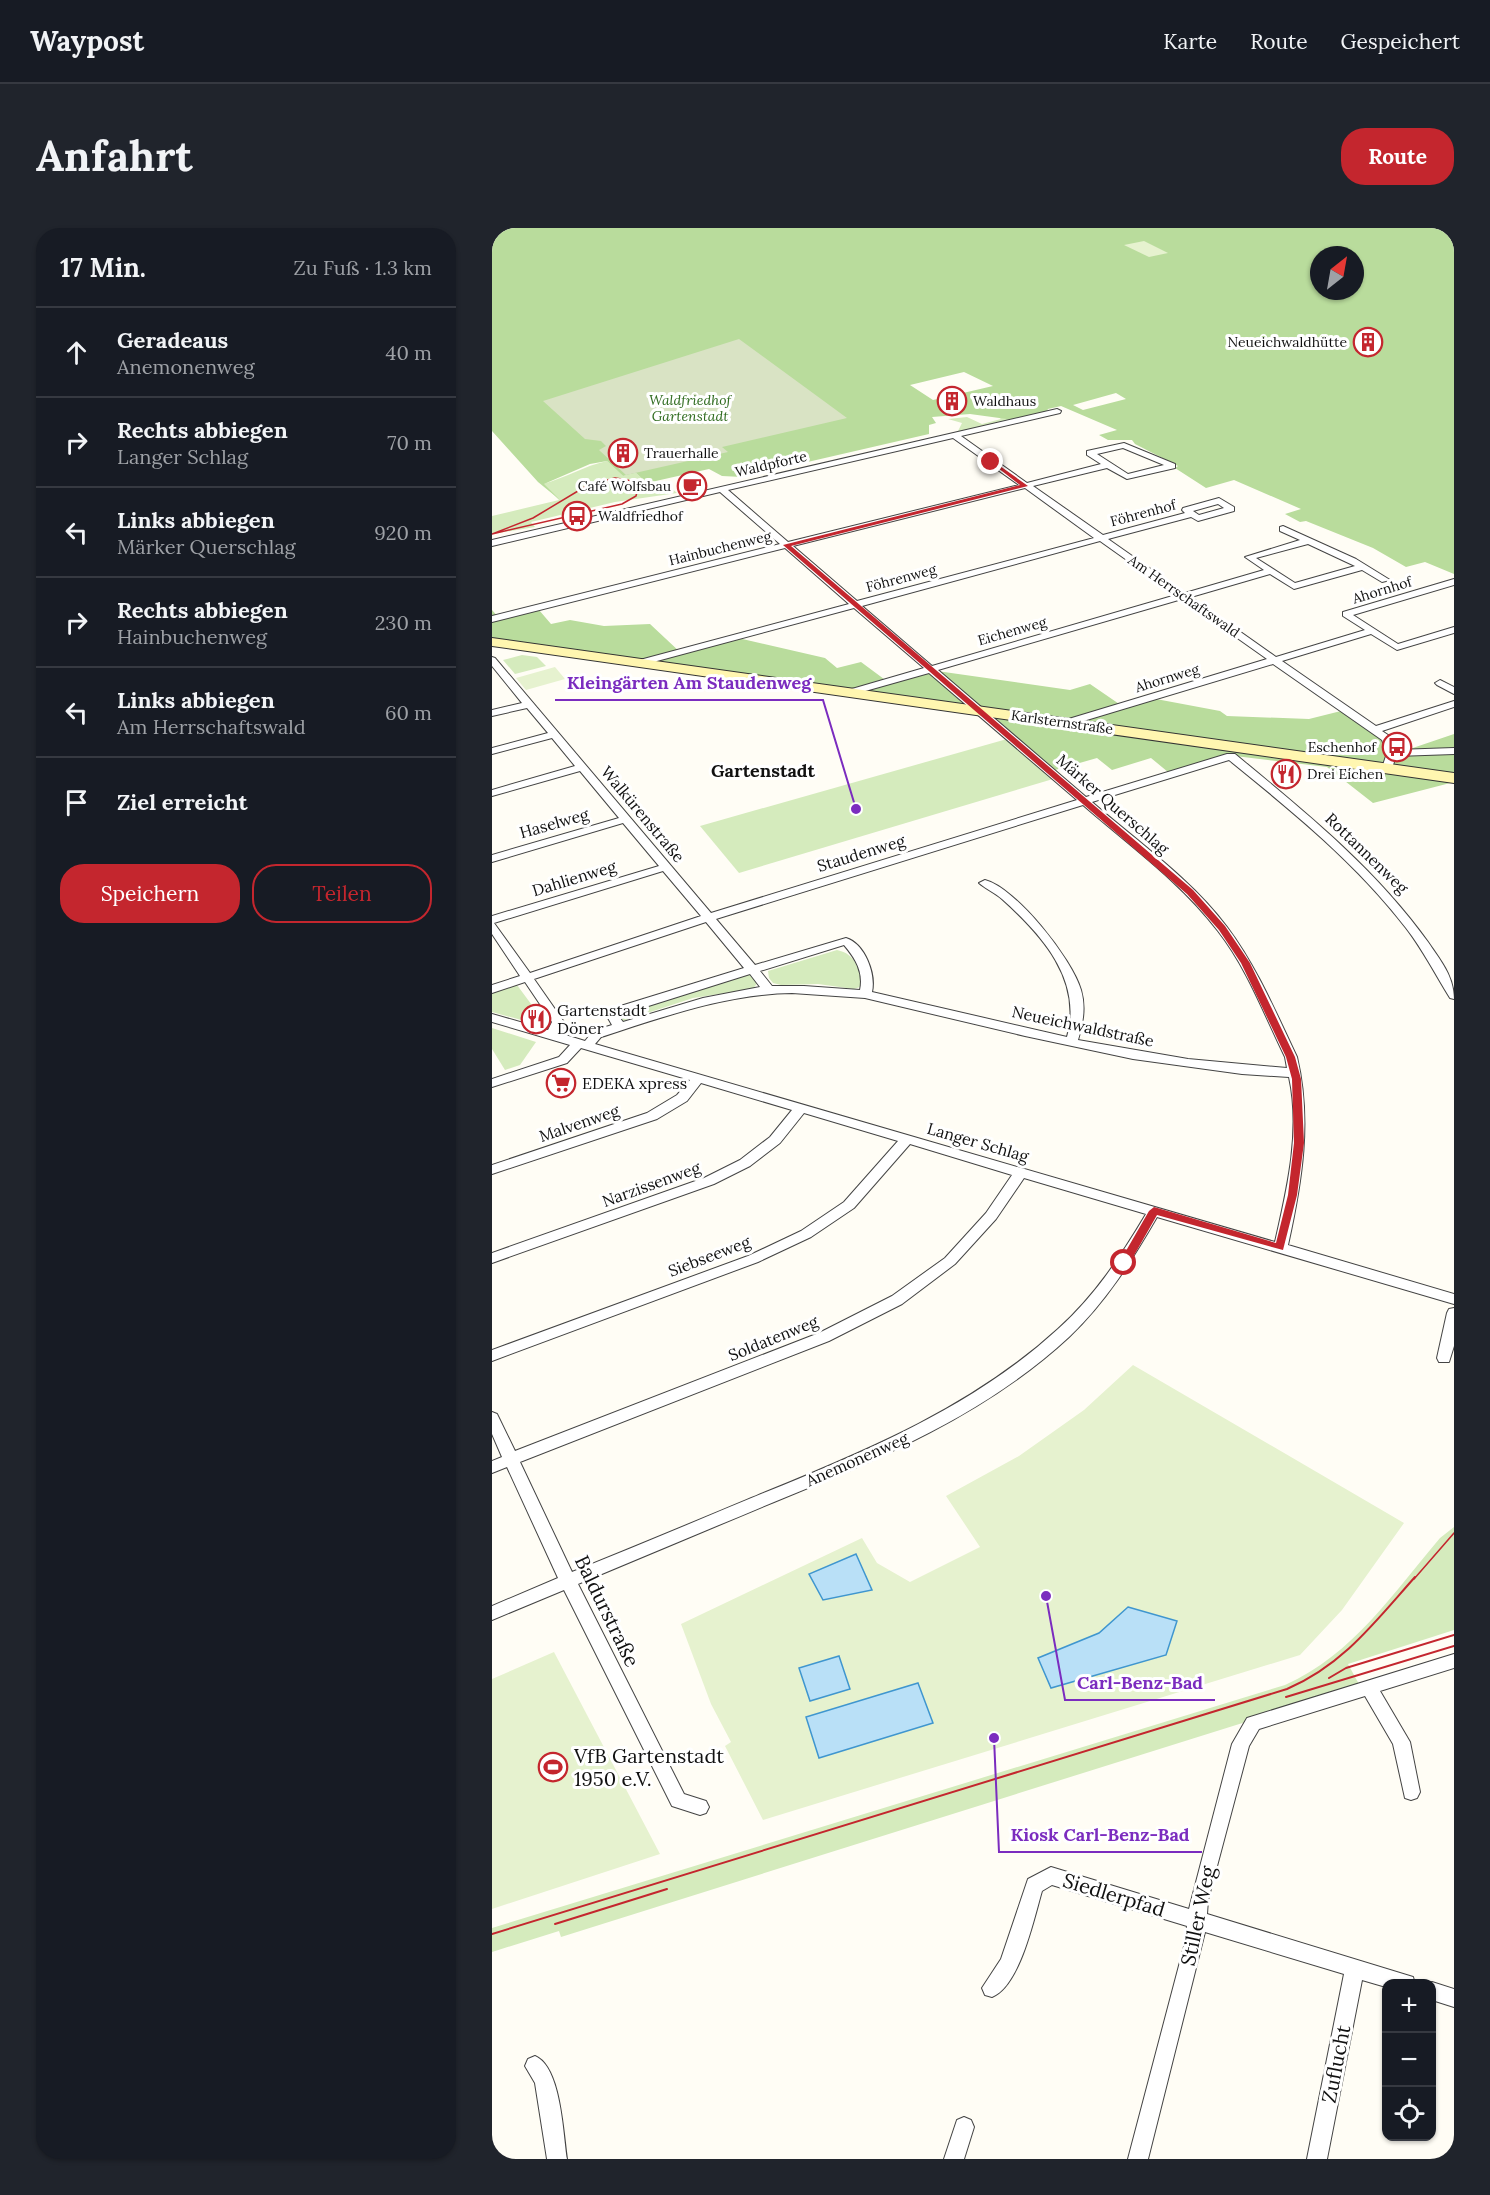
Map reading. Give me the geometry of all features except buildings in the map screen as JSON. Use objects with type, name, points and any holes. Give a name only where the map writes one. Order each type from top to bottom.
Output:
[{"type":"street","name":"Waldpforte","points":[[492,543],[1057,411]]},
{"type":"street","name":"Am Herrschaftswald","points":[[954,435],[1376,730],[1387,739],[1392,753]]},
{"type":"street","points":[[1124,445],[1172,466],[1127,477],[1108,465],[1090,453],[1124,445]]},
{"type":"street","name":"Hainbuchenweg","points":[[492,619],[1108,465]]},
{"type":"street","name":"Märker Querschlag","points":[[721,489],[1190,892],[1222,928],[1246,963],[1291,1057],[1296,1073],[1299,1147],[1293,1195],[1280,1248]]},
{"type":"street","name":"Föhrenhof","points":[[1101,538],[1192,514]]},
{"type":"street","points":[[1283,529],[1385,580]]},
{"type":"street","name":"Föhrenweg","points":[[639,663],[1101,538]]},
{"type":"street","points":[[1307,541],[1249,557],[1294,586],[1362,567]]},
{"type":"street","name":"Eichenweg","points":[[848,693],[1271,571]]},
{"type":"street","name":"Ahornhof","points":[[1454,582],[1347,614],[1397,647],[1454,630]]},
{"type":"street","points":[[1275,660],[1372,631]]},
{"type":"street","name":"Karlsternstraße","points":[[492,643],[1066,723],[1233,751],[1387,768],[1453,779]]},
{"type":"street","name":"Walkürenstraße","points":[[492,660],[769,990]]},
{"type":"street","name":"Ahornweg","points":[[1066,723],[1275,660]]},
{"type":"street","points":[[492,677],[504,674]]},
{"type":"street","points":[[1454,678],[1440,682],[1454,691]]},
{"type":"street","points":[[492,713],[529,704]]},
{"type":"street","points":[[1376,730],[1454,704]]},
{"type":"street","points":[[492,751],[554,734]]},
{"type":"street","name":"Staudenweg","points":[[492,989],[708,918],[1085,802],[1233,751]]},
{"type":"street","name":"Rottannenweg","points":[[1233,751],[1344,851],[1390,899],[1435,960],[1454,995]]},
{"type":"street","points":[[1387,768],[1392,753],[1454,751]]},
{"type":"street","points":[[492,793],[582,767]]},
{"type":"street","name":"Haselweg","points":[[492,859],[626,819]]},
{"type":"street","name":"Dahlienweg","points":[[492,920],[666,867]]},
{"type":"street","points":[[986,883],[999,889],[1050,942],[1067,966],[1077,995],[1078,1025],[1072,1041]]},
{"type":"street","points":[[492,926],[558,1022],[558,1026],[551,1035]]},
{"type":"street","points":[[620,1027],[614,1018],[618,1011],[846,941],[866,969],[868,985],[865,994]]},
{"type":"street","points":[[492,942],[506,947]]},
{"type":"street","name":"Neueichwaldstraße","points":[[492,1083],[563,1060],[597,1034],[705,1001],[769,990],[819,990],[865,994],[1072,1041],[1213,1068],[1296,1073]]},
{"type":"street","name":"Langer Schlag","points":[[492,1018],[1454,1299]]},
{"type":"street","name":"Malvenweg","points":[[492,1170],[652,1116],[682,1098],[699,1078]]},
{"type":"street","name":"Narzissenweg","points":[[492,1258],[718,1177],[745,1163],[775,1140],[801,1107]]},
{"type":"street","name":"Siebseeweg","points":[[492,1356],[753,1259],[806,1234],[849,1204],[882,1170],[907,1138]]},
{"type":"street","name":"Soldatenweg","points":[[492,1467],[824,1337],[897,1300],[950,1261],[991,1216],[1021,1172]]},
{"type":"street","name":"Anemonenweg","points":[[492,1613],[877,1452],[947,1417],[1006,1379],[1054,1341],[1099,1296],[1124,1263],[1154,1211]]},
{"type":"street","points":[[1444,1358],[1454,1313]]},
{"type":"street","name":"Baldurstraße","points":[[492,1418],[568,1581],[678,1800],[700,1807]]},
{"type":"street","name":"Stiller Weg","points":[[1138,2159],[1195,1939],[1199,1900],[1241,1744],[1253,1723],[1454,1661]]},
{"type":"street","points":[[1369,1687],[1401,1742],[1412,1792]]},
{"type":"street","name":"Siedlerpfad","points":[[992,1988],[1009,1964],[1035,1885],[1051,1876],[1392,1979]]},
{"type":"street","name":"Zuflucht","points":[[1317,2159],[1355,1968]]},
{"type":"street","points":[[1436,1993],[1454,1998]]},
{"type":"street","points":[[535,2066],[544,2079],[557,2159]]},
{"type":"street","points":[[954,2159],[964,2127]]},
{"type":"green space","points":[[492,228],[1454,228],[1454,574],[1425,562],[1406,567],[1373,548],[1306,521],[1300,522],[1285,514],[1301,509],[1234,480],[1206,488],[1175,468],[1178,466],[1135,444],[1132,440],[1108,440],[1099,435],[1117,430],[1061,406],[1048,409],[1046,413],[1014,420],[970,414],[932,417],[936,423],[929,425],[929,434],[742,477],[722,476],[709,469],[647,483],[636,473],[623,476],[607,461],[590,464],[544,484],[560,500],[538,482],[492,431]],"holes":[[[964,372],[993,386],[933,400],[910,385]],[[1116,393],[1126,399],[1083,410],[1073,405]]]},
{"type":"green space","points":[[1144,241],[1168,253],[1149,257],[1124,245]]},
{"type":"green space","name":"Waldfriedhof Gartenstadt","points":[[739,339],[847,418],[722,447],[728,452],[626,475],[599,450],[606,446],[601,441],[585,439],[543,401]]},
{"type":"green space","points":[[997,416],[1014,420],[957,433],[962,423],[948,419],[967,417],[982,424],[1001,419]]},
{"type":"green space","points":[[607,461],[623,476],[636,473],[654,489],[669,486],[677,493],[615,502],[531,522],[535,527],[492,534],[492,516],[559,500],[543,484]]},
{"type":"green space","points":[[492,610],[500,619],[539,610],[551,624],[570,620],[604,626],[650,624],[681,653],[738,638],[825,658],[837,668],[861,662],[888,682],[930,670],[1070,690],[1090,684],[1125,708],[1156,699],[1220,711],[1227,716],[1309,719],[1341,711],[1401,752],[1454,734],[1454,782],[1373,803],[1327,767],[1227,755],[1168,772],[1151,758],[1112,770],[1097,758],[1055,770],[986,710],[492,639]]},
{"type":"green space","points":[[522,655],[537,657],[546,666],[515,674],[503,660]]},
{"type":"green space","points":[[555,667],[565,679],[526,690],[516,678]]},
{"type":"green space","points":[[1007,739],[1053,779],[739,873],[700,826]]},
{"type":"green space","points":[[837,950],[849,955],[856,963],[863,986],[854,989],[818,984],[781,985],[773,983],[769,978],[768,971]]},
{"type":"green space","points":[[749,974],[758,982],[753,989],[693,998],[623,1021],[619,1018],[623,1012]]},
{"type":"green space","points":[[517,985],[537,1012],[527,1016],[528,1019],[525,1021],[492,1012],[492,993]]},
{"type":"green space","points":[[492,1028],[536,1042],[520,1065],[505,1070],[492,1049]]},
{"type":"green space","points":[[1133,1365],[1404,1523],[1342,1610],[1300,1655],[763,1820],[725,1746],[731,1742],[711,1704],[681,1624],[862,1538],[877,1563],[910,1582],[980,1547],[946,1496],[1019,1456],[1084,1410]]},
{"type":"green space","points":[[1454,1527],[1454,1630],[1348,1664],[1360,1686],[561,1937],[559,1931],[492,1952],[492,1928],[1285,1685],[1309,1672],[1352,1640],[1440,1538]]},
{"type":"green space","name":"VfB Gartenstadt 1950 e.V.","points":[[554,1652],[660,1854],[492,1909],[492,1679]]},
{"type":"water","points":[[856,1554],[872,1590],[823,1600],[809,1574]]},
{"type":"water","points":[[1128,1607],[1177,1621],[1166,1655],[1051,1688],[1038,1658],[1099,1633]]},
{"type":"water","points":[[839,1656],[850,1689],[810,1701],[799,1668]]},
{"type":"water","points":[[918,1683],[933,1723],[819,1758],[806,1717]]},
{"type":"tram line","points":[[615,478],[628,480],[638,488],[636,496],[622,504],[492,534],[533,518],[588,485],[615,478]]},
{"type":"tram line","points":[[1414,1579],[1454,1533]]},
{"type":"tram line","points":[[492,1934],[1287,1689],[1325,1668],[1342,1655],[1372,1626],[1415,1577]]},
{"type":"tram line","points":[[1329,1678],[1346,1668],[1454,1635]]},
{"type":"tram line","points":[[1286,1697],[1454,1646]]},
{"type":"tram line","points":[[555,1924],[667,1889]]},
{"type":"place","name":"Neueichwaldhütte","points":[[1368,342]]},
{"type":"place","name":"Waldhaus","points":[[952,401]]},
{"type":"place","name":"Trauerhalle","points":[[623,453]]},
{"type":"place","name":"Café Wolfsbau","points":[[692,486]]},
{"type":"place","name":"Waldfriedhof","points":[[577,516]]},
{"type":"place","name":"Eschenhof","points":[[1397,747]]},
{"type":"place","name":"Drei Eichen","points":[[1286,774]]},
{"type":"place","name":"Kleingärten Am Staudenweg","points":[[856,809]]},
{"type":"place","name":"Gartenstadt Döner","points":[[536,1019]]},
{"type":"place","name":"EDEKA xpress","points":[[561,1083]]},
{"type":"place","name":"Carl-Benz-Bad","points":[[1046,1596]]},
{"type":"place","name":"Kiosk Carl-Benz-Bad","points":[[994,1738]]},
{"type":"place","name":"VfB Gartenstadt 1950 e.V.","points":[[553,1767]]},
{"type":"district","name":"Gartenstadt","points":[[763,771]]},
{"type":"route","points":[[991,462],[1025,486],[787,545],[1190,892],[1222,928],[1246,963],[1291,1057],[1296,1073],[1300,1119],[1299,1143],[1293,1195],[1280,1248],[1154,1211],[1124,1263]]}]
